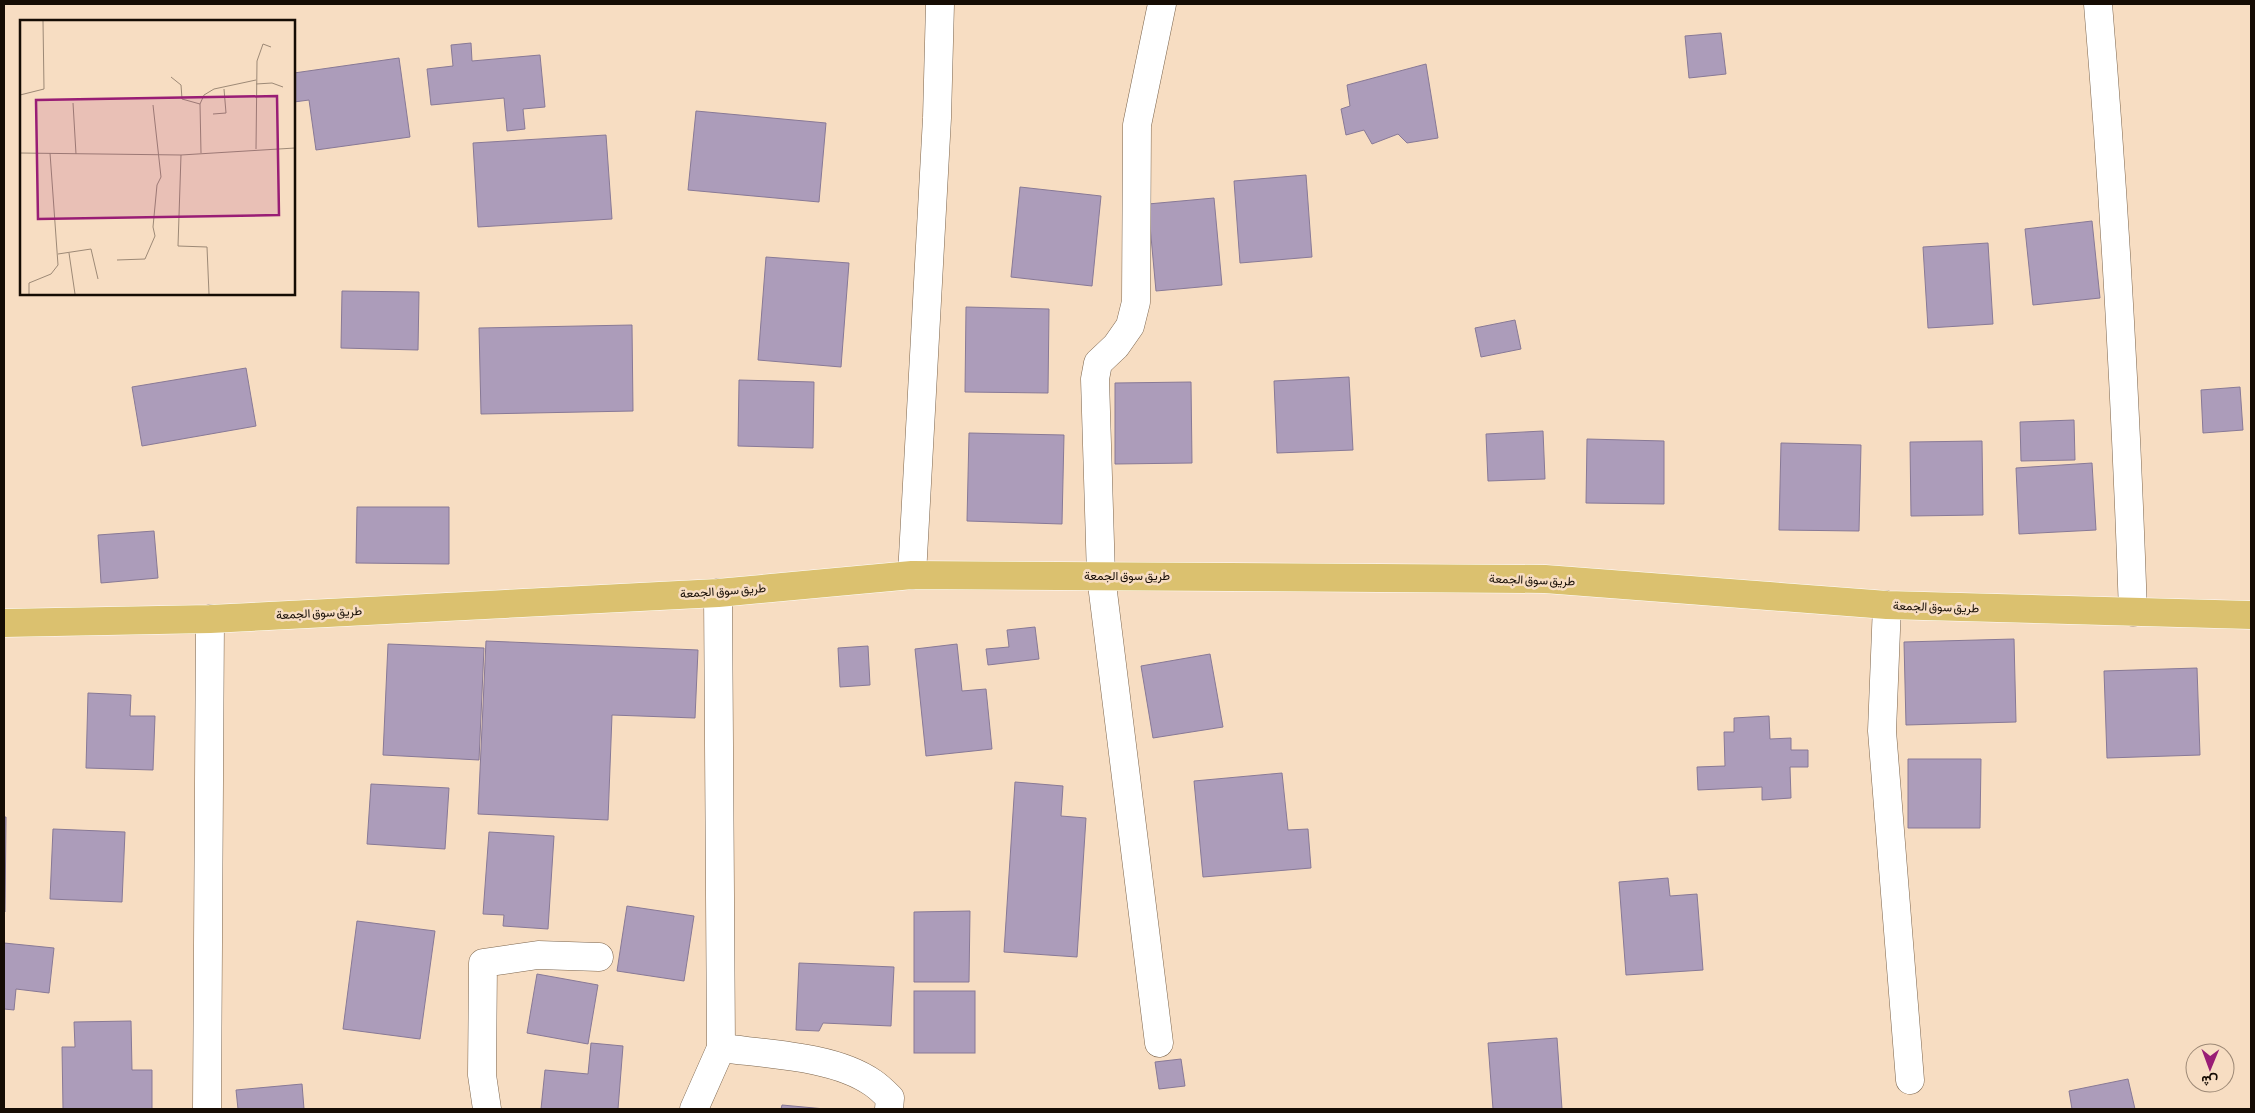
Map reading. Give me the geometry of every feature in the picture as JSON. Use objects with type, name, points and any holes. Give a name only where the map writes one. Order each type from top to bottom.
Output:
[{"type":"main road","name":"طريق سوق الجمعة","points":[[4,623],[210,619],[718,593],[912,575],[1546,579],[1887,605],[2251,615]]},
{"type":"street","points":[[912,575],[937,118],[940,4]]},
{"type":"street","points":[[1159,1043],[1101,576],[1095,378],[1098,363],[1116,346],[1130,326],[1136,302],[1137,125],[1162,4]]},
{"type":"street","points":[[2098,4],[2110,153],[2126,406],[2133,612]]},
{"type":"street","points":[[694,1109],[722,1048],[718,593]]},
{"type":"street","points":[[1887,605],[1882,731],[1910,1080]]},
{"type":"street","points":[[207,1109],[210,619]]},
{"type":"street","points":[[487,1109],[482,1075],[483,963],[538,955],[599,957]]},
{"type":"street","points":[[722,1048],[803,1059],[843,1069],[872,1082],[890,1098],[889,1109]]},
{"type":"building","points":[[1721,33],[1726,74],[1689,78],[1685,36]]},
{"type":"building","points":[[471,43],[472,61],[540,55],[545,107],[523,109],[525,129],[507,131],[504,98],[431,105],[427,69],[453,66],[451,45]]},
{"type":"building","points":[[399,58],[410,137],[316,150],[309,100],[295,102],[295,73]]},
{"type":"building","points":[[1426,64],[1438,138],[1407,143],[1398,134],[1372,144],[1364,130],[1346,135],[1341,109],[1350,106],[1347,85]]},
{"type":"building","points":[[696,111],[826,123],[819,202],[688,190]]},
{"type":"building","points":[[606,135],[612,219],[478,227],[473,143]]},
{"type":"building","points":[[1306,175],[1312,257],[1240,263],[1234,181]]},
{"type":"building","points":[[1020,187],[1101,196],[1092,286],[1011,277]]},
{"type":"building","points":[[1214,198],[1222,285],[1156,291],[1148,204]]},
{"type":"building","points":[[2092,221],[2100,298],[2033,305],[2025,229]]},
{"type":"building","points":[[1988,243],[1993,324],[1928,328],[1923,247]]},
{"type":"building","points":[[766,257],[849,263],[841,367],[758,360]]},
{"type":"building","points":[[342,291],[419,292],[418,350],[341,348]]},
{"type":"building","points":[[966,307],[1049,309],[1048,393],[965,392]]},
{"type":"building","points":[[1515,320],[1521,349],[1481,357],[1475,328]]},
{"type":"building","points":[[632,325],[633,411],[481,414],[479,328]]},
{"type":"building","points":[[246,368],[256,426],[142,446],[132,387]]},
{"type":"building","points":[[1349,377],[1353,450],[1277,453],[1274,381]]},
{"type":"building","points":[[739,380],[814,382],[813,448],[738,446]]},
{"type":"building","points":[[1191,382],[1192,463],[1115,464],[1115,383]]},
{"type":"building","points":[[2240,387],[2243,430],[2203,433],[2201,390]]},
{"type":"building","points":[[2074,420],[2075,460],[2021,461],[2020,422]]},
{"type":"building","points":[[1543,431],[1545,479],[1488,481],[1486,434]]},
{"type":"building","points":[[969,433],[1064,435],[1062,524],[967,521]]},
{"type":"building","points":[[1587,439],[1664,441],[1664,504],[1586,503]]},
{"type":"building","points":[[1982,441],[1983,515],[1911,516],[1910,442]]},
{"type":"building","points":[[1781,443],[1861,445],[1859,531],[1779,530]]},
{"type":"building","points":[[2092,463],[2096,530],[2019,534],[2016,468]]},
{"type":"building","points":[[357,507],[449,507],[449,564],[356,563]]},
{"type":"building","points":[[154,531],[158,578],[101,583],[98,535]]},
{"type":"building","points":[[1035,627],[1039,659],[988,665],[986,649],[1009,647],[1007,630]]},
{"type":"building","points":[[2014,639],[2016,722],[1906,725],[1904,642]]},
{"type":"building","points":[[486,641],[698,650],[695,718],[612,715],[608,820],[478,814]]},
{"type":"building","points":[[388,644],[484,648],[479,760],[383,755]]},
{"type":"building","points":[[957,644],[962,691],[986,689],[992,749],[926,756],[915,649]]},
{"type":"building","points":[[868,646],[870,685],[840,687],[838,648]]},
{"type":"building","points":[[1210,654],[1223,727],[1153,738],[1141,666]]},
{"type":"building","points":[[2197,668],[2200,755],[2107,758],[2104,671]]},
{"type":"building","points":[[88,693],[131,695],[130,716],[155,716],[153,770],[86,768]]},
{"type":"building","points":[[1769,716],[1770,739],[1791,738],[1791,750],[1808,750],[1808,767],[1790,767],[1791,798],[1762,800],[1762,787],[1698,790],[1697,767],[1725,766],[1724,732],[1734,732],[1734,718]]},
{"type":"building","points":[[1908,759],[1981,759],[1980,828],[1908,828]]},
{"type":"building","points":[[1282,773],[1288,830],[1308,829],[1311,868],[1203,877],[1194,781]]},
{"type":"building","points":[[1015,782],[1063,786],[1061,816],[1086,818],[1077,957],[1004,952]]},
{"type":"building","points":[[371,784],[449,788],[445,849],[367,844]]},
{"type":"building","points":[[4,817],[6,817],[5,912],[4,912]]},
{"type":"building","points":[[53,829],[125,832],[122,902],[50,899]]},
{"type":"building","points":[[489,832],[554,836],[548,929],[503,926],[504,915],[483,914]]},
{"type":"building","points":[[1668,878],[1670,896],[1697,894],[1703,970],[1626,975],[1619,882]]},
{"type":"building","points":[[627,906],[694,916],[684,981],[617,971]]},
{"type":"building","points":[[970,911],[969,982],[914,982],[914,912]]},
{"type":"building","points":[[357,921],[435,931],[420,1039],[343,1029]]},
{"type":"building","points":[[4,943],[54,948],[49,993],[16,989],[14,1010],[4,1009]]},
{"type":"building","points":[[799,963],[894,967],[891,1026],[823,1023],[819,1031],[796,1030]]},
{"type":"building","points":[[537,974],[598,985],[588,1044],[527,1033]]},
{"type":"building","points":[[914,991],[975,991],[975,1053],[914,1053]]},
{"type":"building","points":[[131,1021],[132,1070],[152,1070],[152,1109],[63,1109],[62,1047],[75,1047],[74,1022]]},
{"type":"building","points":[[1557,1038],[1562,1109],[1493,1109],[1488,1043]]},
{"type":"building","points":[[591,1043],[623,1046],[618,1109],[541,1109],[545,1070],[588,1074]]},
{"type":"building","points":[[1181,1059],[1185,1086],[1159,1089],[1155,1062]]},
{"type":"building","points":[[2128,1079],[2135,1109],[2072,1109],[2069,1091]]},
{"type":"building","points":[[302,1084],[304,1109],[238,1109],[236,1090]]},
{"type":"building","points":[[782,1105],[825,1109],[781,1109]]}]
